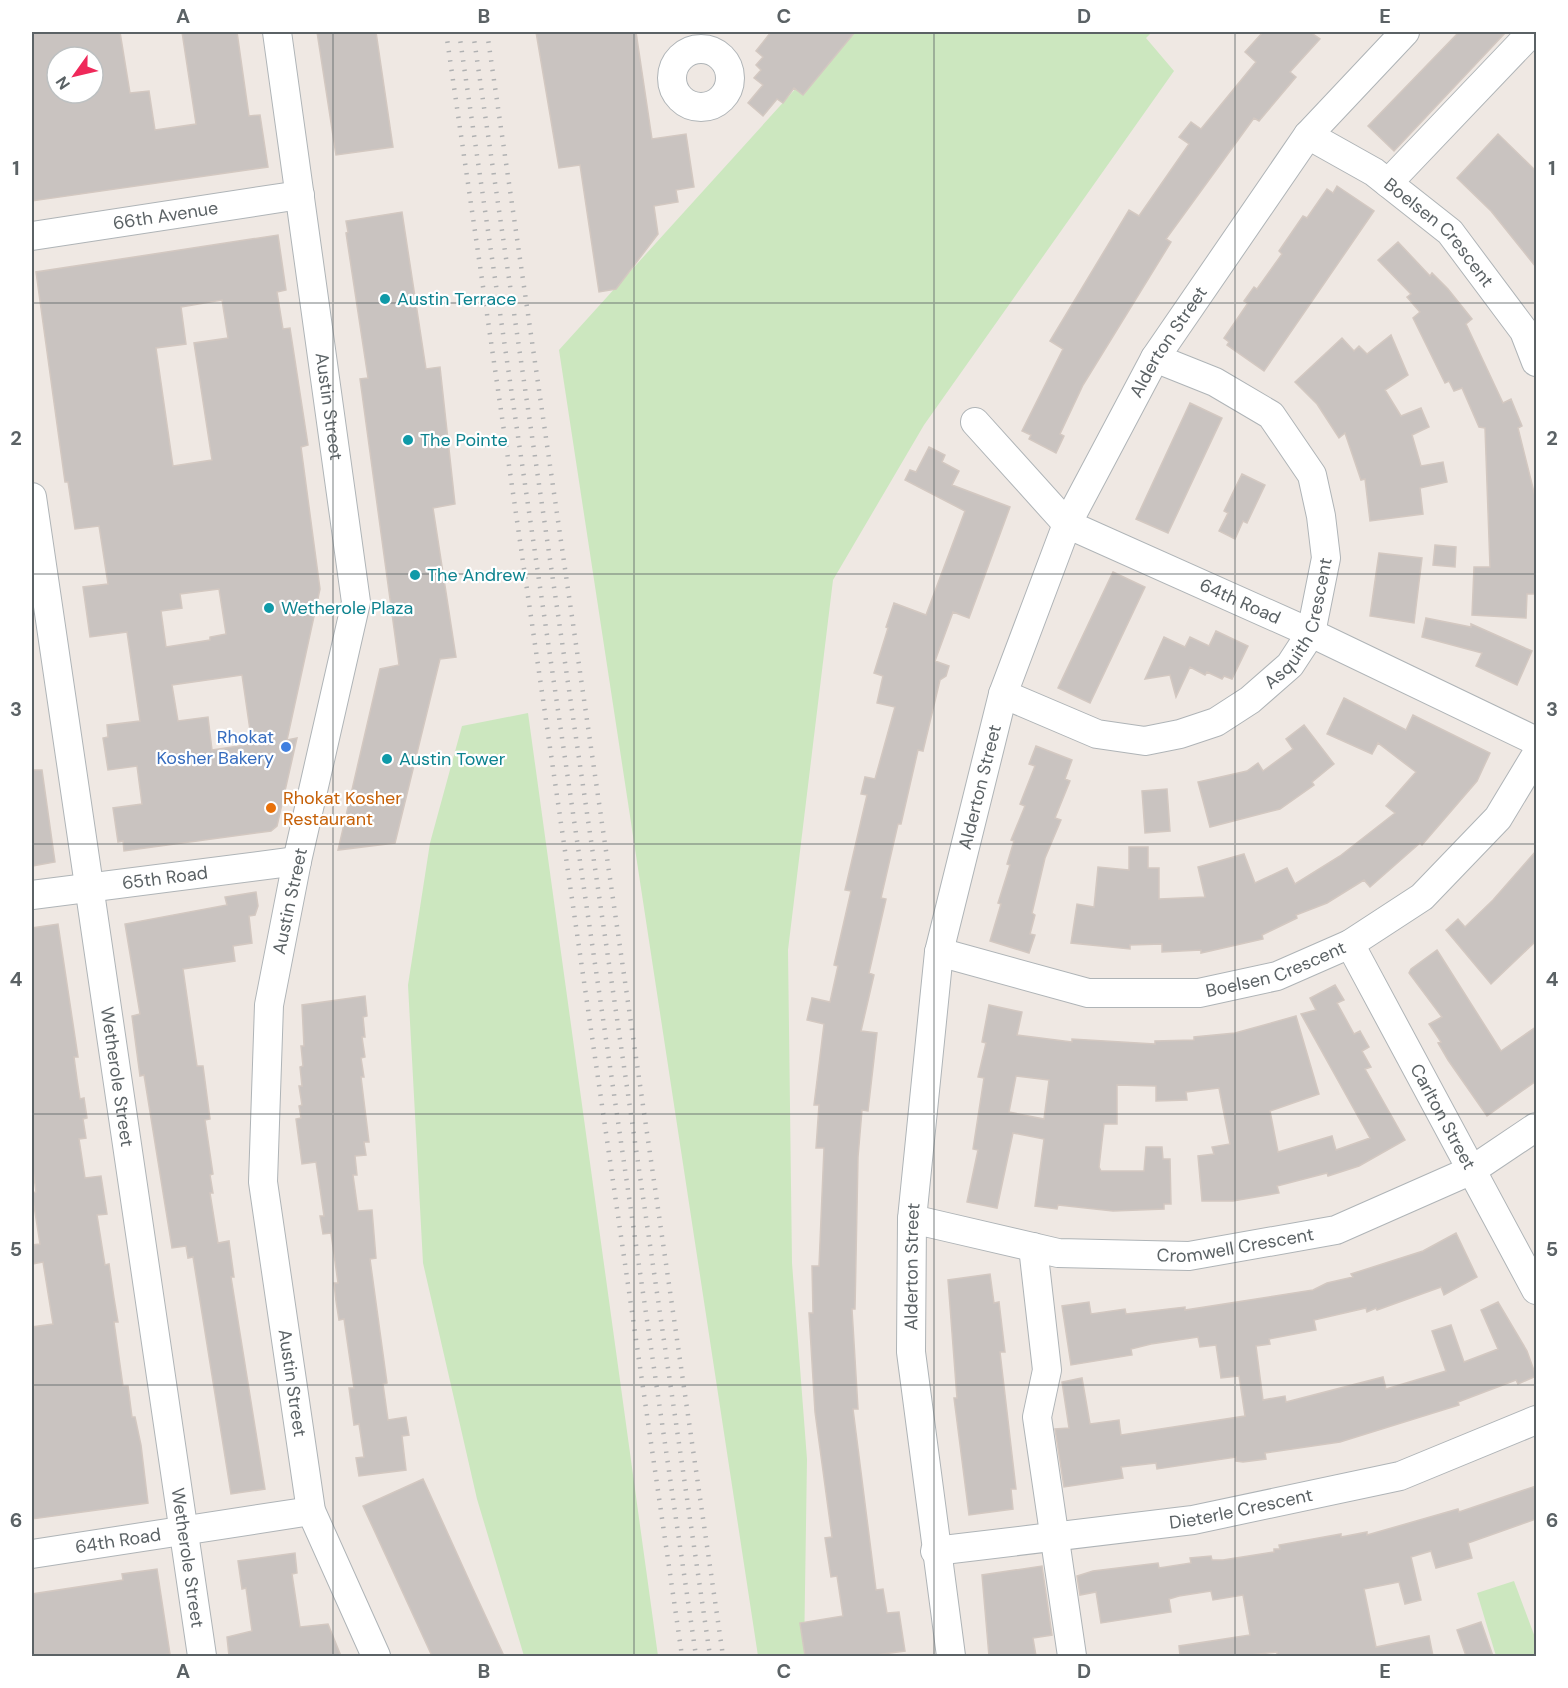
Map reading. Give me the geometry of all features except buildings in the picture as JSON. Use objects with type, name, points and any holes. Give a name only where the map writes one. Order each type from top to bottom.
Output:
[{"type":"street","name":"Austin Street","points":[[277,32],[356,602],[297,861],[269,1005],[263,1182],[311,1511],[376,1656]]},
{"type":"street","name":"Alderton Street","points":[[951,1656],[935,1551],[911,1352],[912,1219],[939,952],[1003,694],[1067,524],[1155,358],[1308,135],[1405,32]]},
{"type":"street","points":[[1388,183],[1532,32]]},
{"type":"street","name":"Boelsen Crescent","points":[[1308,135],[1374,172],[1450,232],[1524,331],[1536,362]]},
{"type":"street","name":"66th Avenue","points":[[32,236],[300,195]]},
{"type":"street","name":"Asquith Crescent","points":[[1003,694],[1097,734],[1145,741],[1180,735],[1216,722],[1250,700],[1290,665],[1311,633],[1326,558],[1322,516],[1312,475],[1271,415],[1215,382],[1155,358]]},
{"type":"street","name":"64th Road","points":[[975,422],[1067,524],[1311,633],[1536,741]]},
{"type":"street","name":"Wetherole Street","points":[[32,497],[202,1656]]},
{"type":"street","name":"Boelsen Crescent","points":[[939,952],[1088,993],[1199,993],[1277,976],[1350,944],[1422,897],[1498,818],[1536,755]]},
{"type":"street","name":"65th Road","points":[[32,896],[297,861]]},
{"type":"street","name":"Carlton Street","points":[[1350,944],[1536,1290]]},
{"type":"street","name":"Cromwell Crescent","points":[[912,1219],[1058,1253],[1189,1256],[1336,1230],[1472,1170],[1536,1127]]},
{"type":"street","points":[[1033,1247],[1047,1370],[1037,1416],[1072,1656]]},
{"type":"street","name":"Dieterle Crescent","points":[[935,1551],[1193,1520],[1400,1476],[1536,1420]]},
{"type":"street","name":"64th Road","points":[[32,1554],[311,1511]]},
{"type":"green space","points":[[847,32],[1152,32],[1146,38],[1174,71],[924,425],[833,580],[788,950],[792,1263],[807,1459],[804,1656],[758,1656],[559,350]]},
{"type":"green space","points":[[528,713],[658,1656],[524,1656],[477,1499],[423,1263],[408,985],[430,843],[462,726]]},
{"type":"green space","points":[[1514,1581],[1536,1640],[1536,1656],[1496,1656],[1477,1593]]},
{"type":"railway","points":[[446,32],[682,1656]]},
{"type":"railway","points":[[459,32],[696,1656]]},
{"type":"railway","points":[[473,32],[710,1656]]},
{"type":"railway","points":[[487,32],[723,1656]]},
{"type":"place","name":"Austin Terrace","points":[[385,299]]},
{"type":"place","name":"The Pointe","points":[[408,440]]},
{"type":"place","name":"The Andrew","points":[[415,575]]},
{"type":"place","name":"Wetherole Plaza","points":[[269,608]]},
{"type":"place","name":"Rhokat Kosher Bakery","points":[[286,747]]},
{"type":"place","name":"Austin Tower","points":[[387,759]]},
{"type":"place","name":"Rhokat Kosher Restaurant","points":[[271,808]]}]
